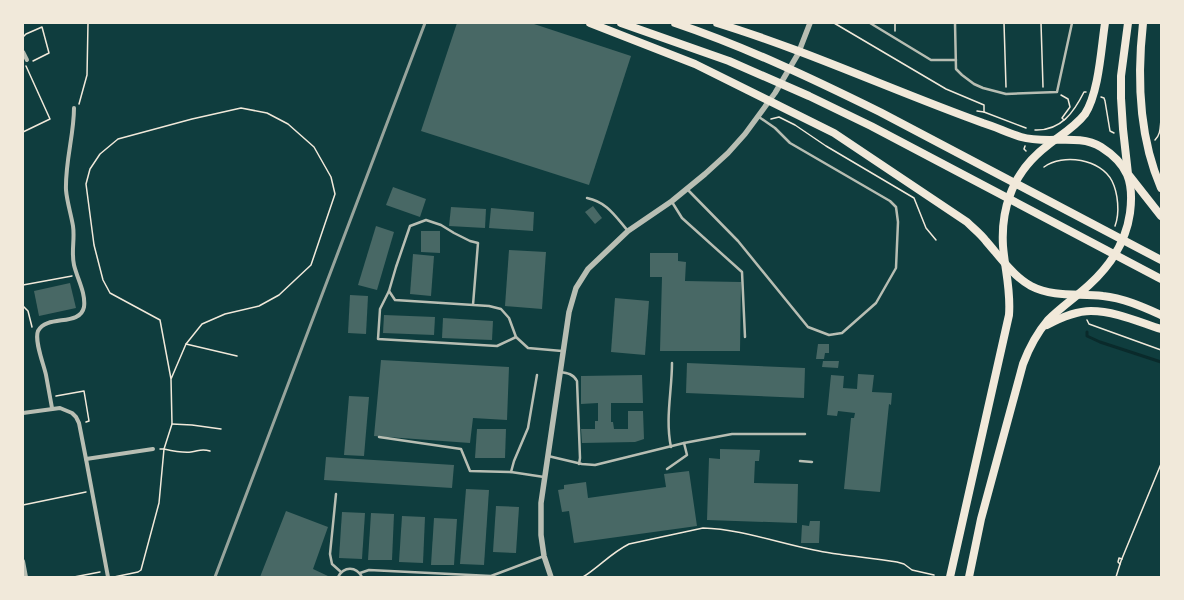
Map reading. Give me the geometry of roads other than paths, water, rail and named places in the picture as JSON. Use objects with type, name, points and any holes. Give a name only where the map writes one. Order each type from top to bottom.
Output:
[{"type":"highway","points":[[590,23],[695,64],[834,133],[967,222],[981,235],[1006,265],[1025,282],[1039,290],[1062,294],[1111,297],[1138,305],[1161,315]]},
{"type":"highway","points":[[621,23],[730,61],[790,86],[871,126],[1161,279]]},
{"type":"highway","points":[[675,23],[729,43],[798,72],[880,112],[1026,189],[1112,231],[1133,245],[1161,260]]},
{"type":"highway","points":[[717,23],[789,47],[1021,137],[1054,141],[1083,140],[1095,144],[1112,155],[1161,216]]},
{"type":"highway","points":[[950,577],[979,442],[1007,327],[1010,302],[1003,236],[1006,208],[1010,194],[1016,182],[1029,163],[1039,152],[1080,120],[1087,110],[1094,95],[1105,23]]},
{"type":"highway","points":[[969,577],[981,520],[1029,350],[1043,327],[1055,314],[1098,277],[1107,267],[1125,234],[1131,204],[1123,129],[1121,76],[1128,23]]},
{"type":"highway","points":[[1142,23],[1140,76],[1141,102],[1148,145],[1161,188]]},
{"type":"highway","points":[[1043,327],[1073,313],[1092,311],[1112,314],[1161,329]]},
{"type":"street","points":[[551,577],[544,556],[540,520],[544,477],[562,351],[569,312],[576,288],[588,269],[628,231],[672,201],[728,154],[775,93],[798,54],[810,23]]},
{"type":"street","points":[[23,52],[28,62]]},
{"type":"street","points":[[52,408],[37,336],[38,330],[49,323],[76,317],[81,313],[84,307],[84,300],[74,264],[73,226],[66,190],[68,152],[74,125],[74,108]]},
{"type":"street","points":[[23,413],[60,408],[72,413],[76,417],[79,424],[108,577]]},
{"type":"street","points":[[86,459],[153,449]]},
{"type":"street","points":[[23,561],[26,577]]},
{"type":"lane","points":[[870,23],[931,60],[956,60]]},
{"type":"lane","points":[[955,23],[956,69],[974,84],[1006,94],[1057,92],[1072,23]]},
{"type":"lane","points":[[687,189],[738,241],[808,327],[829,335],[842,333],[876,303],[896,268],[898,222],[896,207],[890,201],[790,143],[775,128],[758,117]]},
{"type":"lane","points":[[587,198],[604,204],[628,231]]},
{"type":"lane","points":[[672,201],[682,218],[742,272],[745,337]]},
{"type":"lane","points":[[473,305],[478,243],[441,225],[426,220],[410,226],[389,291],[380,309],[378,339],[498,346],[516,337]]},
{"type":"lane","points":[[389,291],[395,300],[490,306],[501,309],[509,318],[516,337],[528,348],[562,351]]},
{"type":"lane","points":[[671,447],[669,438],[669,408],[672,363]]},
{"type":"lane","points":[[559,372],[569,373],[574,376],[577,381],[579,464]]},
{"type":"lane","points":[[511,472],[528,428],[537,376]]},
{"type":"lane","points":[[548,456],[579,464],[595,465],[684,443],[739,433],[805,434]]},
{"type":"lane","points":[[379,437],[461,449],[470,470],[511,472],[544,477]]},
{"type":"lane","points":[[667,469],[687,454],[684,443]]},
{"type":"lane","points":[[800,461],[812,462]]},
{"type":"lane","points":[[336,494],[330,554],[332,564],[341,572]]},
{"type":"lane","points":[[360,573],[369,570],[491,576],[498,575],[544,556]]},
{"type":"lane","points":[[338,577],[344,570],[352,569],[360,573],[362,577]]},
{"type":"waterway","points":[[1087,332],[1087,336],[1100,342],[1161,362]]},
{"type":"railway","points":[[215,577],[425,23]]}]
